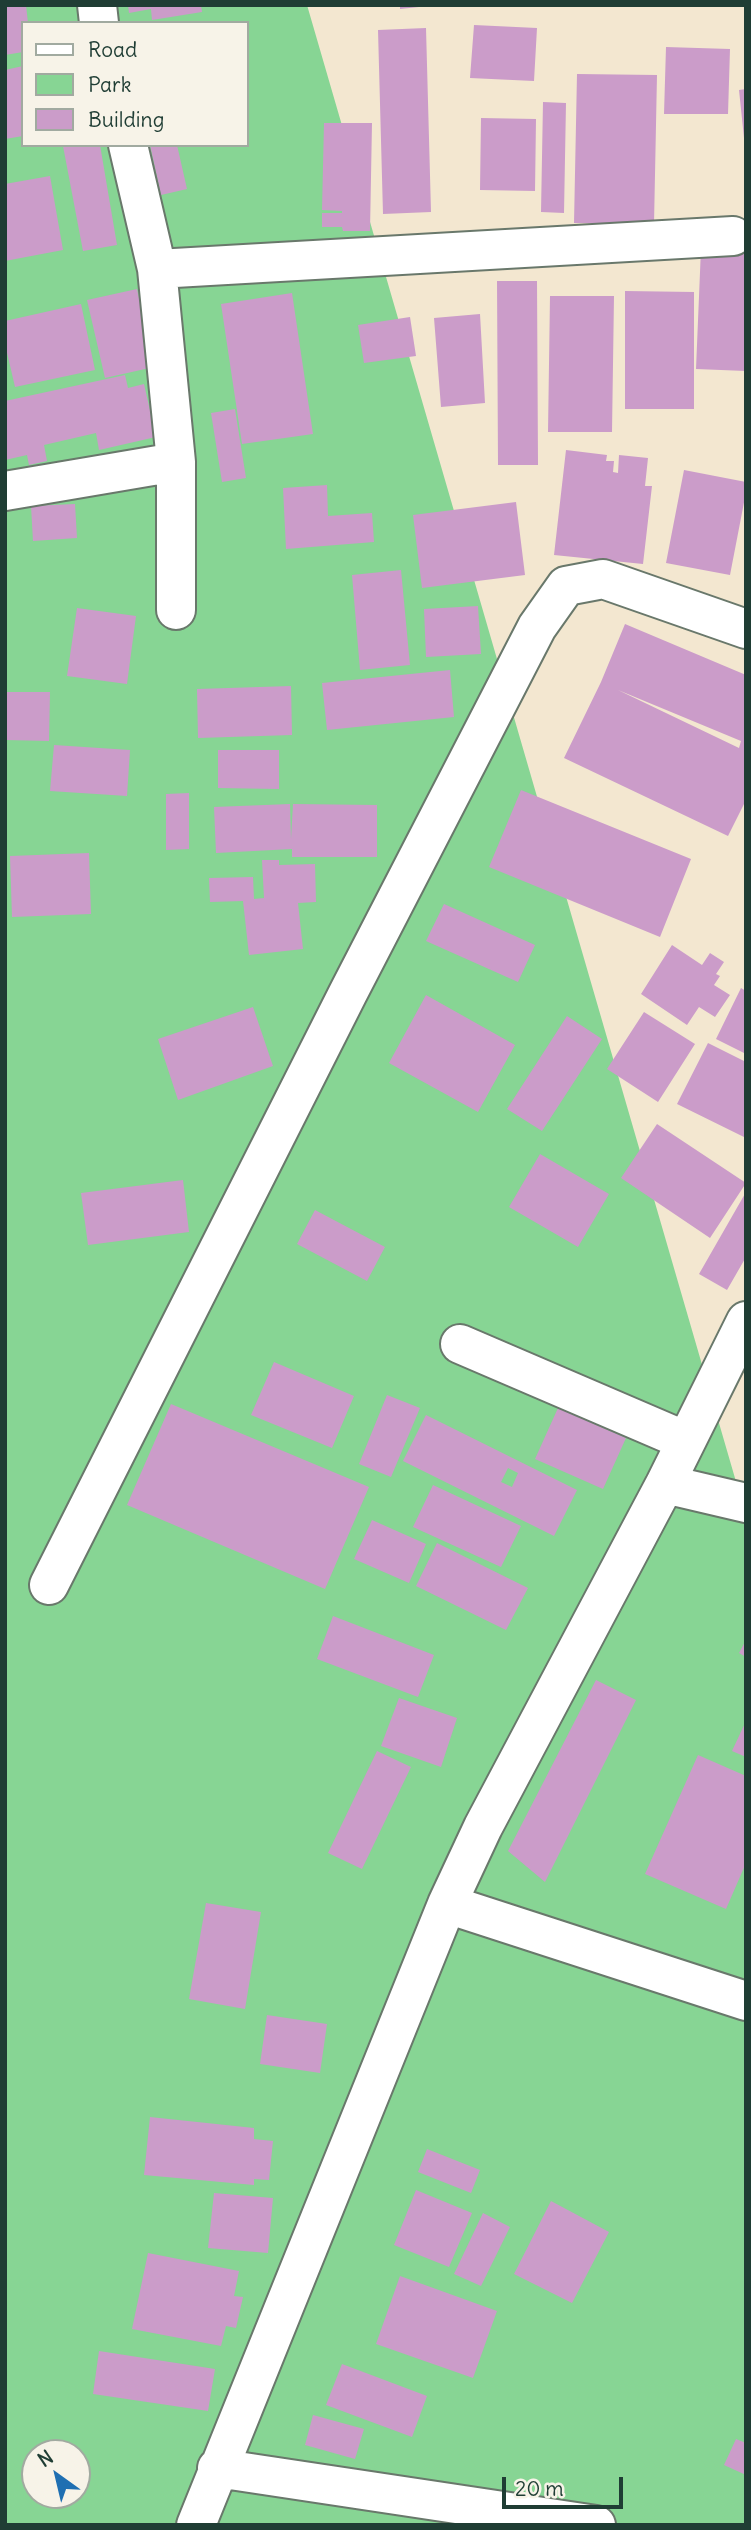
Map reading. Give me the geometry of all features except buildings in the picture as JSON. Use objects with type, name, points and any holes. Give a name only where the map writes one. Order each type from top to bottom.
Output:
[{"type":"street","points":[[128,147],[157,270],[176,462],[176,610]]},
{"type":"street","points":[[157,270],[733,236]]},
{"type":"street","points":[[5,491],[176,462]]},
{"type":"street","points":[[49,1585],[348,993],[531,639],[566,586],[603,579],[746,629]]},
{"type":"street","points":[[196,2525],[447,1904],[483,1827],[665,1483],[746,1321]]},
{"type":"street","points":[[460,1344],[686,1441]]},
{"type":"street","points":[[665,1483],[746,1503]]},
{"type":"street","points":[[447,1904],[746,2001]]},
{"type":"street","points":[[217,2468],[596,2525]]},
{"type":"green space","points":[[5,5],[307,5],[746,1516],[746,2525],[5,2525]]}]
